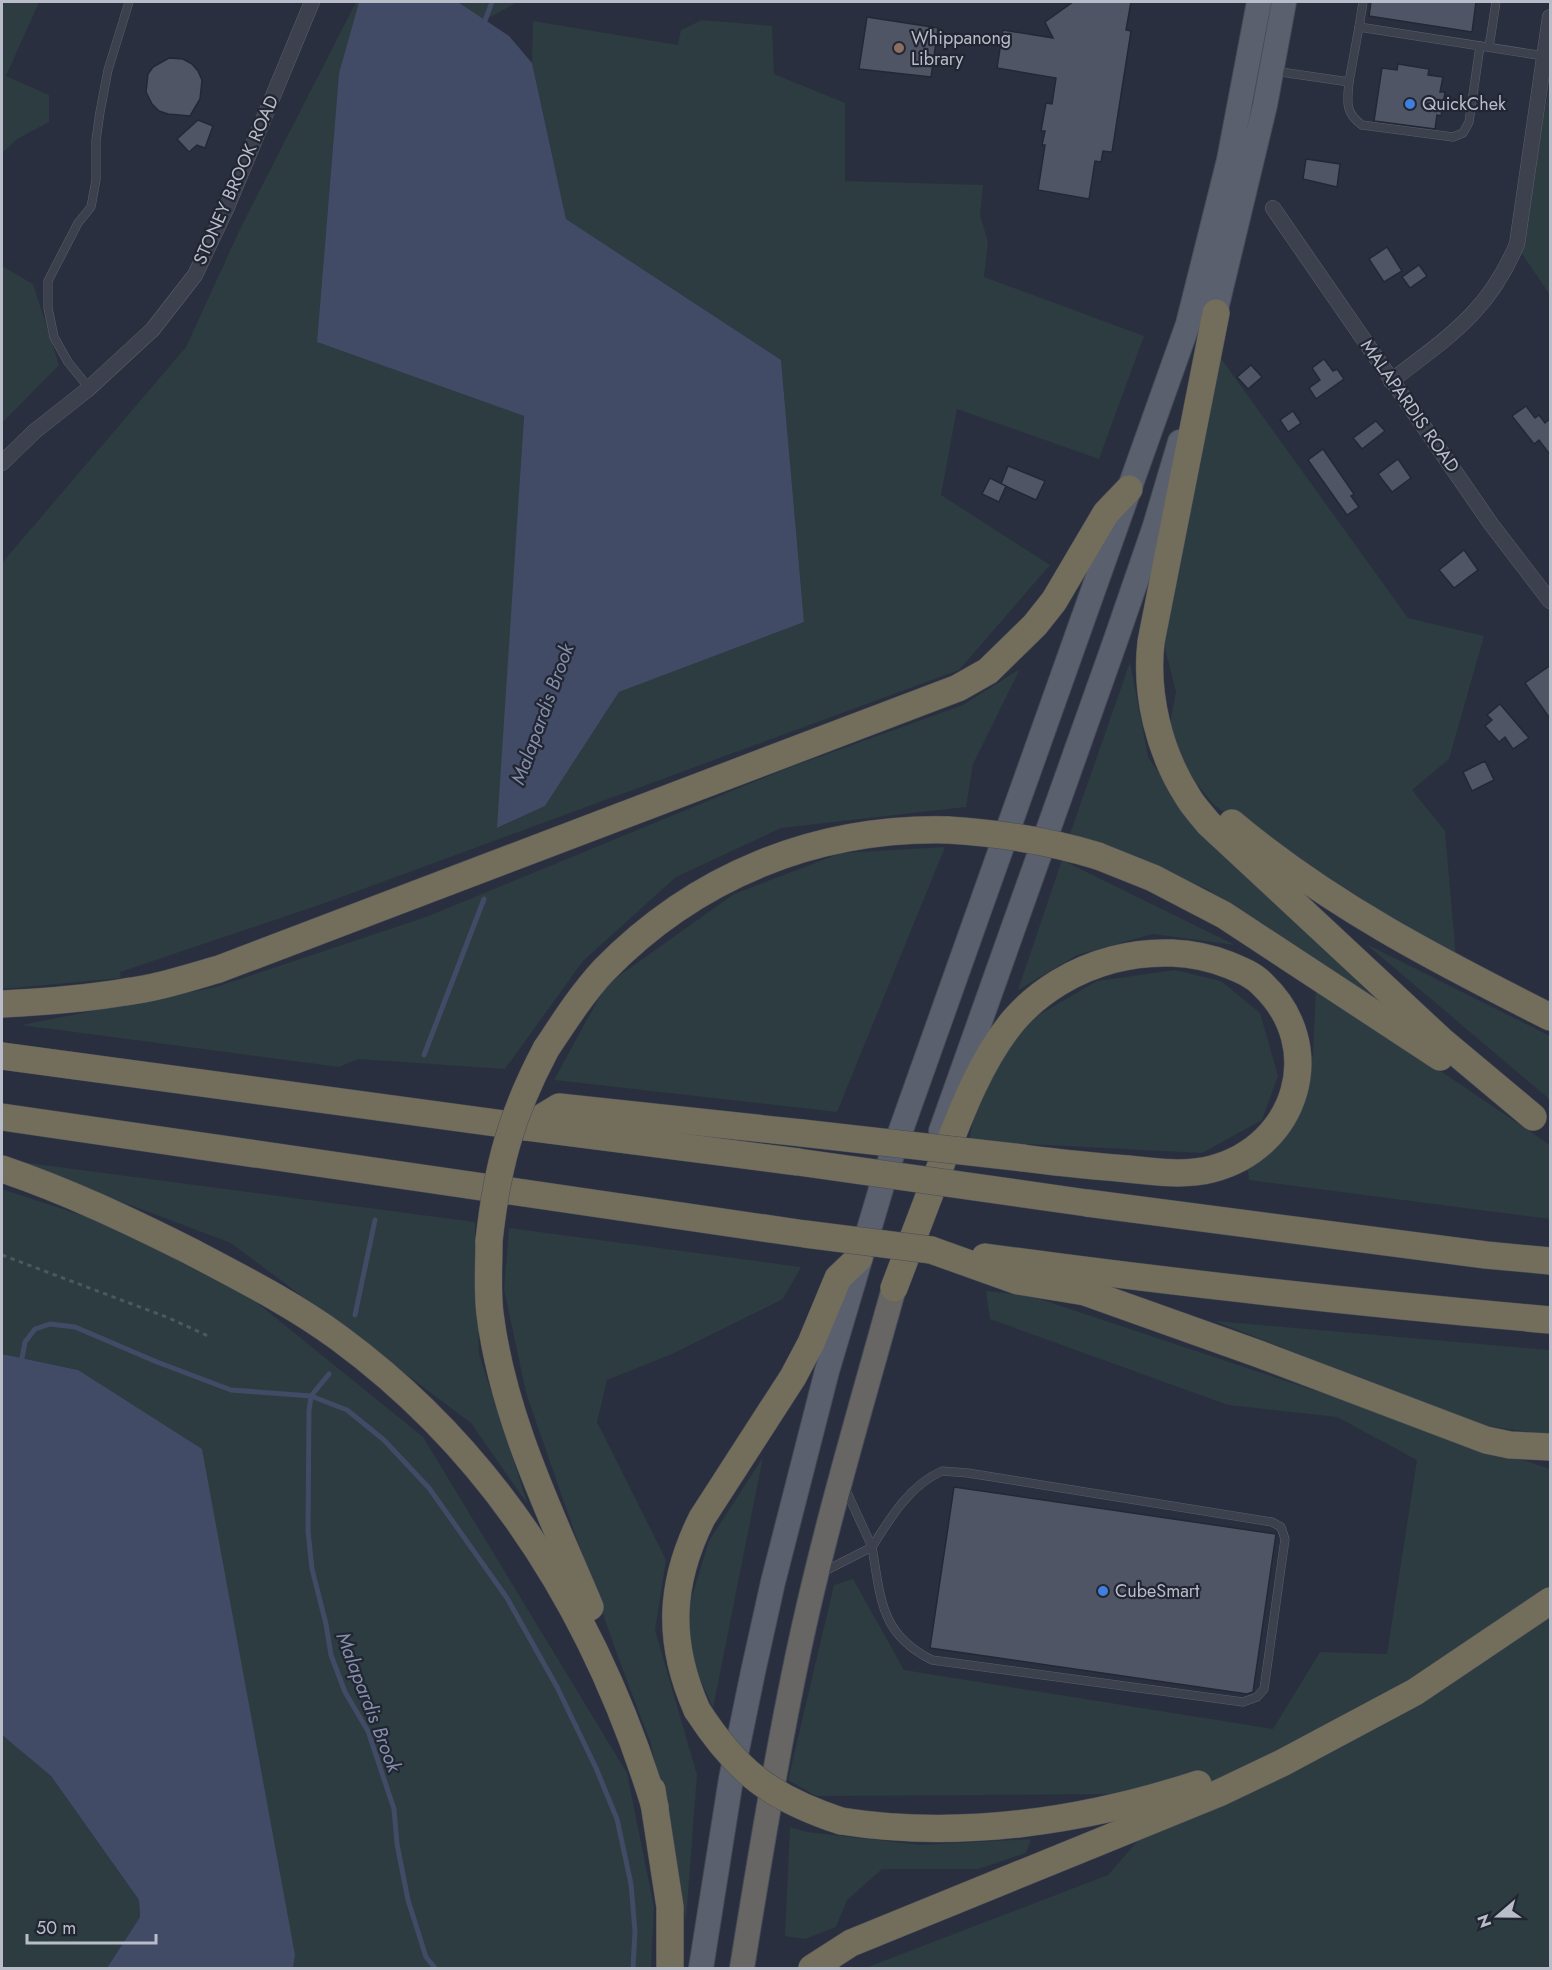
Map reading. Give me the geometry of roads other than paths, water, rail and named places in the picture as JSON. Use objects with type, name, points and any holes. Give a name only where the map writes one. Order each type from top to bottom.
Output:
[{"type":"highway","points":[[1216,313],[1151,642],[1150,689],[1159,730],[1177,778],[1188,799],[1208,823],[1441,1040],[1542,1122]]},
{"type":"highway","points":[[2,1004],[126,992],[174,982],[219,969],[958,688],[988,671],[1035,625],[1054,601],[1106,513],[1129,489]]},
{"type":"highway","points":[[1159,730],[1179,766],[1195,788],[1233,824],[1271,854],[1373,923],[1551,1017]]},
{"type":"highway","points":[[670,1968],[670,1907],[647,1758],[619,1676],[545,1502],[512,1416],[500,1370],[490,1314],[489,1241],[496,1189],[512,1121],[546,1049],[602,972],[671,912],[733,875],[782,855],[822,843],[867,834],[914,829],[985,832],[1055,844],[1098,856],[1153,878],[1224,915],[1542,1122]]},
{"type":"highway","points":[[526,1127],[559,1107],[802,1133],[1023,1158],[1180,1173],[1210,1169],[1247,1155],[1280,1125],[1294,1094],[1298,1064],[1293,1032],[1284,1010],[1261,982],[1242,970],[1215,960],[1186,954],[1158,953],[1132,956],[1108,961],[1080,972],[1048,989],[1014,1021],[976,1082],[961,1114],[894,1288],[841,1479],[798,1653],[770,1796],[742,1968]]},
{"type":"highway","points":[[2,1056],[798,1162],[1087,1203],[1486,1255],[1551,1261]]},
{"type":"highway","points":[[2,1117],[805,1234],[1072,1269],[1425,1309],[1551,1320]]},
{"type":"highway","points":[[2,1169],[55,1187],[139,1225],[286,1302],[364,1358],[433,1418],[503,1498],[561,1586],[620,1707],[643,1767],[655,1807]]},
{"type":"highway","points":[[931,1250],[1018,1281],[1084,1292],[1259,1354],[1486,1440],[1510,1445],[1551,1447]]},
{"type":"highway","points":[[859,1258],[838,1278],[820,1323],[793,1377],[702,1518],[691,1539],[682,1566],[678,1586],[675,1631],[678,1654],[687,1688],[697,1710],[716,1739],[742,1769],[766,1788],[808,1810],[841,1821],[879,1827],[923,1829],[1011,1824],[1070,1817],[1168,1794],[1341,1732]]},
{"type":"highway","points":[[812,1968],[851,1943],[1219,1793],[1415,1692],[1551,1601]]},
{"type":"main road","points":[[701,1968],[731,1779],[772,1582],[813,1419],[886,1172],[1191,312],[1228,160],[1259,2]]},
{"type":"main road","points":[[894,1288],[937,1141],[1155,526],[1216,313],[1272,70],[1284,2]]},
{"type":"street","name":"STONEY BROOK ROAD","points":[[2,463],[35,431],[88,388],[153,329],[195,275],[227,207],[312,2]]},
{"type":"street","points":[[1391,381],[1458,330],[1482,305],[1508,266],[1517,244],[1551,17]]},
{"type":"street","name":"MALAPARDIS ROAD","points":[[1273,208],[1491,524],[1551,601]]},
{"type":"lane","points":[[88,388],[68,362],[54,337],[48,308],[48,281],[78,223],[91,207],[96,180],[96,140],[100,112],[108,70],[129,2]]},
{"type":"lane","points":[[1362,2],[1347,102],[1352,117],[1362,125],[1453,136],[1463,133],[1469,122],[1480,46]]},
{"type":"lane","points":[[1489,47],[1496,2]]},
{"type":"lane","points":[[1359,27],[1545,56]]},
{"type":"lane","points":[[1272,70],[1349,82]]},
{"type":"lane","points":[[817,1575],[872,1547],[896,1510],[932,1475],[942,1471],[968,1473],[1272,1521],[1281,1527],[1285,1539],[1264,1689],[1257,1697],[1243,1702],[932,1660],[914,1651],[898,1637],[885,1614],[872,1547],[841,1479]]},
{"type":"water","points":[[359,2],[458,2],[509,36],[532,63],[566,219],[781,360],[804,622],[619,692],[545,806],[497,828],[524,416],[317,342],[339,73]]},
{"type":"water","points":[[2,1354],[78,1370],[202,1449],[295,1955],[293,1968],[107,1968],[140,1917],[139,1900],[51,1776],[2,1735]]},
{"type":"waterway","name":"Malapardis Brook","points":[[483,26],[492,2]]},
{"type":"waterway","name":"Malapardis Brook","points":[[424,1055],[484,899]]},
{"type":"waterway","name":"Malapardis Brook","points":[[355,1315],[375,1220]]},
{"type":"waterway","points":[[22,1358],[25,1342],[35,1329],[50,1324],[75,1327],[231,1390],[311,1396],[347,1410],[384,1440],[429,1488],[507,1598],[557,1687],[596,1768],[617,1819],[631,1884],[635,1931],[633,1968]]},
{"type":"waterway","name":"Malapardis Brook","points":[[329,1374],[311,1396],[309,1411],[308,1531],[312,1569],[326,1624],[331,1655],[345,1692],[368,1731],[394,1809],[397,1844],[408,1900],[426,1957],[435,1968]]},
{"type":"place","name":"Whippanong Library","points":[[899,48]]},
{"type":"place","name":"QuickChek","points":[[1410,104]]},
{"type":"place","name":"CubeSmart","points":[[1103,1591]]}]
